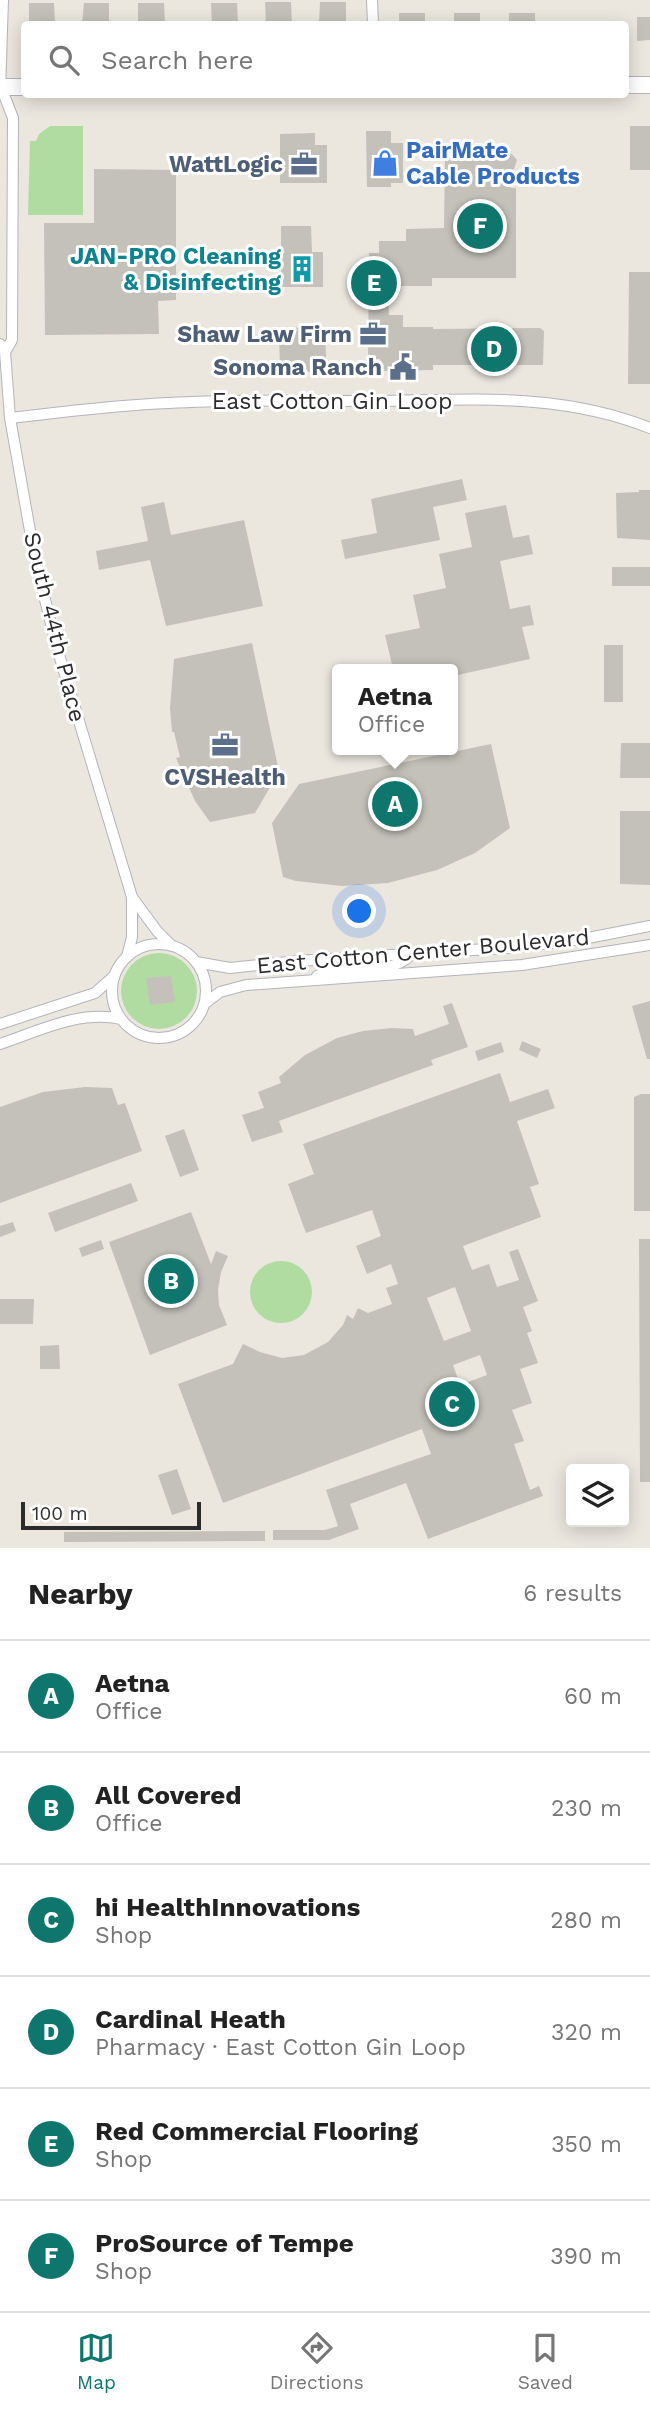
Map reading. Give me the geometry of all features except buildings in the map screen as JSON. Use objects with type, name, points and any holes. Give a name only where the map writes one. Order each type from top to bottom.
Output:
[{"type":"main road","points":[[629,85],[650,85]]},
{"type":"main road","points":[[0,88],[21,87]]},
{"type":"street","name":"South 44th Place","points":[[3,0],[0,88],[13,122],[12,340],[3,348],[10,418],[31,536],[54,637],[132,897],[132,935],[127,957]]},
{"type":"street","points":[[372,0],[373,21]]},
{"type":"street","name":"East Cotton Gin Loop","points":[[10,418],[95,408],[204,402],[523,400],[570,405],[625,418],[650,428]]},
{"type":"street","name":"South 44th Place","points":[[132,897],[157,932],[172,946]]},
{"type":"street","name":"East Cotton Center Boulevard","points":[[172,946],[196,962],[230,968],[554,943],[650,926]]},
{"type":"street","name":"East Cotton Center Boulevard","points":[[0,1044],[82,1017],[97,1016],[121,1019],[140,1034],[156,1038],[168,1037],[193,1024],[204,1004],[213,996],[235,987],[522,965],[650,945]]},
{"type":"street","points":[[0,1024],[94,993],[116,974],[127,957],[146,946],[172,946]]},
{"type":"street","points":[[306,980],[333,970],[393,966],[402,963],[411,955]]},
{"type":"street","points":[[196,962],[205,982],[204,1004]]},
{"type":"street","points":[[116,974],[113,998],[121,1019]]},
{"type":"green space","points":[[50,126],[83,126],[83,215],[28,215],[30,141],[36,141],[39,134]]},
{"type":"green space","points":[[152,953],[166,953],[180,959],[191,970],[197,991],[194,1006],[186,1018],[166,1029],[152,1029],[138,1023],[127,1012],[121,998],[121,984],[127,970],[138,959]]},
{"type":"green space","points":[[281,1261],[293,1263],[303,1270],[310,1280],[310,1304],[303,1314],[293,1321],[281,1323],[269,1321],[259,1314],[252,1304],[250,1292],[252,1280],[259,1270],[269,1263]]},
{"type":"place","name":"PairMate Cable Products","points":[[385,163]]},
{"type":"place","name":"WattLogic","points":[[304,164]]},
{"type":"place","name":"ProSource of Tempe","points":[[480,226]]},
{"type":"place","name":"JAN-PRO Cleaning & Disinfecting","points":[[302,269]]},
{"type":"place","name":"Red Commercial Flooring","points":[[374,283]]},
{"type":"place","name":"Shaw Law Firm","points":[[373,334]]},
{"type":"place","name":"Cardinal Heath","points":[[494,349]]},
{"type":"place","name":"Sonoma Ranch","points":[[403,367]]},
{"type":"place","name":"CVSHealth","points":[[225,745]]},
{"type":"place","name":"Aetna","points":[[395,804]]},
{"type":"place","name":"All Covered","points":[[171,1281]]},
{"type":"place","name":"hi HealthInnovations","points":[[452,1404]]}]
